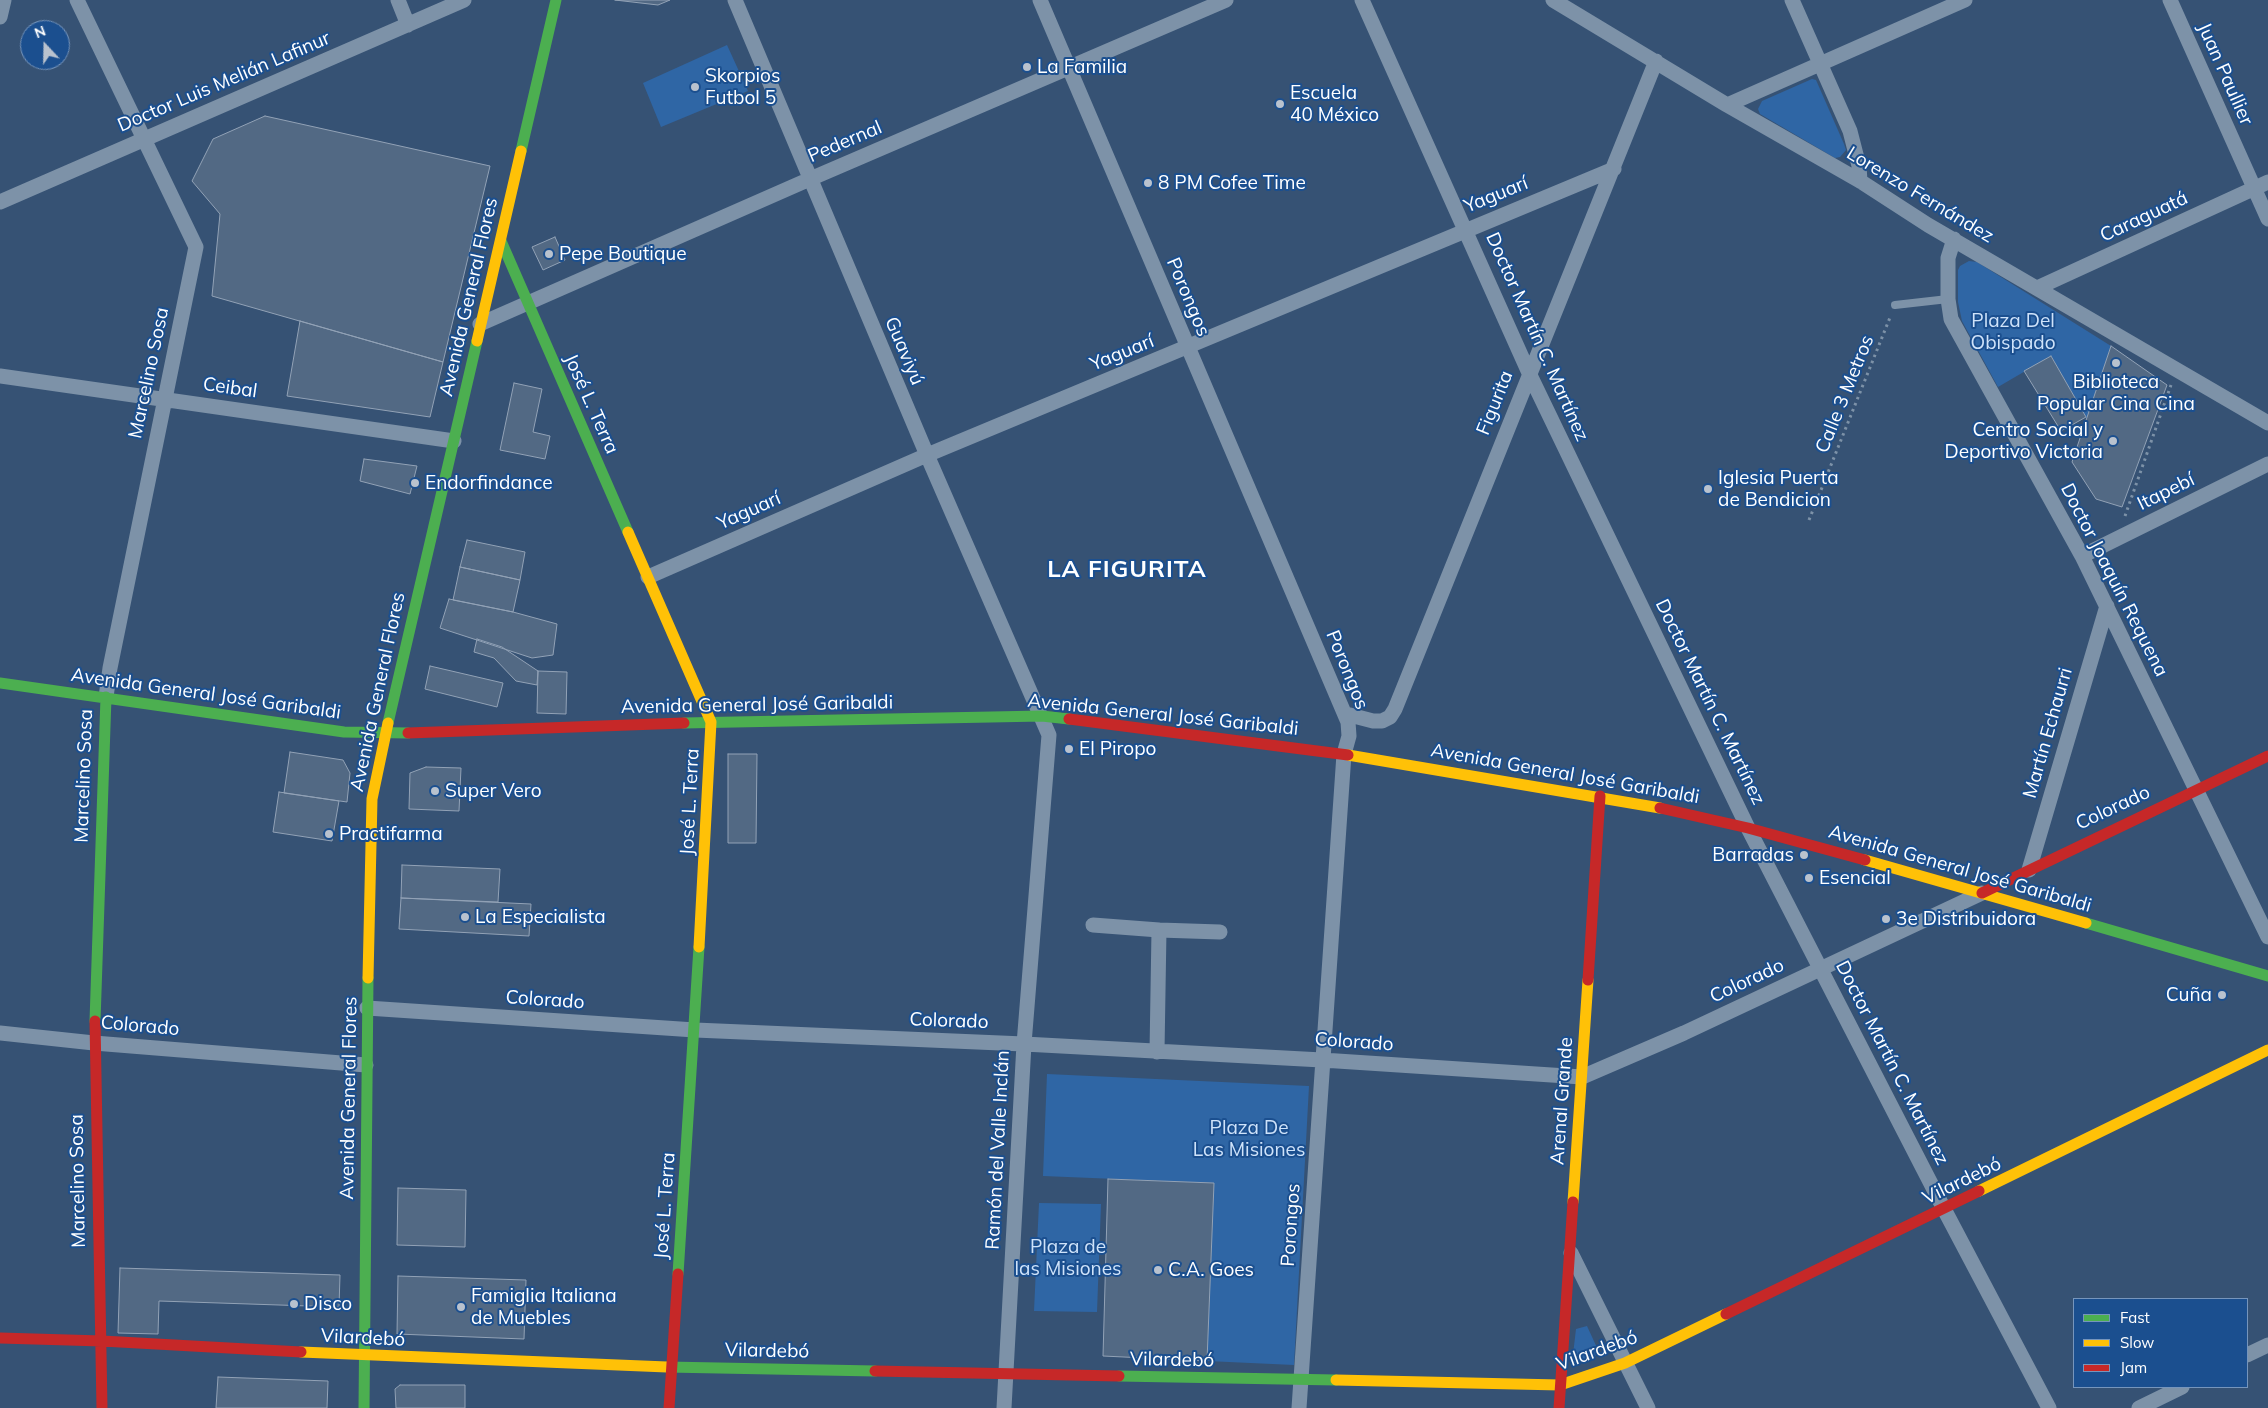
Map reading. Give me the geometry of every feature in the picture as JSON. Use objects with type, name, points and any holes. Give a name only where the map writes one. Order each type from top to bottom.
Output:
[{"type":"street","points":[[0,17],[4,0]]},
{"type":"street","name":"Marcelino Sosa","points":[[78,0],[196,247],[164,398],[110,668],[106,697],[94,1043],[102,1408]]},
{"type":"street","points":[[398,0],[408,25]]},
{"type":"street","name":"Doctor Luis Melián Lafinur","points":[[0,202],[464,0]]},
{"type":"street","name":"Avenida General Flores","points":[[364,1408],[366,1066],[372,799],[385,734],[556,0]]},
{"type":"street","name":"Guaviyú","points":[[735,0],[927,455],[1042,716]]},
{"type":"street","name":"Porongos","points":[[1040,0],[1348,722],[1349,736],[1344,754],[1299,1408]]},
{"type":"street","name":"Pedernal","points":[[480,324],[810,179],[1226,0]]},
{"type":"street","name":"Doctor Martín C. Martínez","points":[[1362,0],[1529,373],[1748,828],[1944,1209],[2049,1408]]},
{"type":"street","name":"Lorenzo Fernández","points":[[1553,0],[1727,106],[1860,181],[2176,371],[2268,423]]},
{"type":"street","points":[[1792,0],[1852,138],[1859,166],[1860,181]]},
{"type":"street","points":[[1727,106],[1965,0]]},
{"type":"street","name":"Juan Paullier","points":[[2170,0],[2268,219]]},
{"type":"street","name":"Figurita","points":[[1346,714],[1373,721],[1390,717],[1395,709],[1656,61]]},
{"type":"street","name":"Yaguarí","points":[[648,577],[927,455],[1614,169]]},
{"type":"street","name":"Caraguatá","points":[[2037,288],[2268,182]]},
{"type":"street","name":"Doctor Joaquín Requena","points":[[1954,239],[1948,258],[1948,299],[1951,319],[1959,338],[2082,556],[2195,791],[2268,937]]},
{"type":"street","name":"José L. Terra","points":[[500,241],[711,722],[695,1030],[669,1408]]},
{"type":"street","name":"Ceibal","points":[[0,376],[454,441]]},
{"type":"street","name":"Itapebí","points":[[2082,556],[2268,464]]},
{"type":"street","name":"Martín Echaurri","points":[[2029,870],[2107,606]]},
{"type":"street","name":"Avenida General José Garibaldi","points":[[0,683],[344,732],[385,734],[711,722],[1042,716],[1344,754],[1600,796],[1748,828],[1982,893],[2268,976]]},
{"type":"street","name":"Ramón del Valle Inclán","points":[[1004,1408],[1024,1044],[1049,735],[1042,716]]},
{"type":"street","name":"Colorado","points":[[367,1008],[695,1030],[1024,1044],[1322,1060],[1582,1077],[1684,1033],[1821,969],[2268,756]]},
{"type":"street","name":"Arenal Grande","points":[[1559,1408],[1600,796]]},
{"type":"street","points":[[1093,925],[1220,932]]},
{"type":"street","points":[[1157,1052],[1159,930]]},
{"type":"street","name":"Colorado","points":[[0,1033],[94,1043],[366,1066]]},
{"type":"street","name":"Vilardebó","points":[[0,1338],[102,1341],[364,1356],[671,1367],[1560,1385],[1625,1363],[2268,1050]]},
{"type":"street","points":[[1570,1251],[1648,1408]]},
{"type":"street","points":[[2248,1355],[2268,1345]]},
{"type":"street","points":[[2139,1408],[2180,1388]]},
{"type":"lane","points":[[1895,305],[1948,299]]},
{"type":"path","name":"Calle 3 Metros","points":[[1808,520],[1895,305]]},
{"type":"path","points":[[2117,538],[2176,371]]},
{"type":"green space","name":"Skorpios Futbol 5","points":[[727,45],[748,91],[661,127],[643,83]]},
{"type":"green space","points":[[1812,79],[1816,80],[1844,144],[1846,150],[1840,157],[1835,158],[1760,114],[1758,109],[1762,101]]},
{"type":"green space","name":"Plaza Del Obispado","points":[[1969,261],[1977,262],[2111,346],[2087,419],[2051,356],[1998,387],[1962,321],[1958,302],[1958,270],[1960,266]]},
{"type":"green space","name":"Plaza De Las Misiones","points":[[1047,1074],[1309,1086],[1294,1365],[1207,1361],[1214,1183],[1043,1176]]},
{"type":"green space","name":"Plaza de las Misiones","points":[[1039,1203],[1101,1204],[1097,1312],[1034,1311]]},
{"type":"green space","points":[[1587,1326],[1599,1352],[1590,1361],[1572,1363],[1576,1329]]},
{"type":"building","points":[[615,0],[670,0],[658,5]]},
{"type":"building","points":[[265,116],[490,166],[443,362],[212,296],[220,214],[192,181],[213,139]]},
{"type":"building","name":"Pepe Boutique","points":[[555,237],[565,260],[543,270],[532,247]]},
{"type":"building","points":[[300,321],[443,362],[430,417],[287,396]]},
{"type":"building","name":"Centro Social y Deportivo Victoria","points":[[2111,346],[2167,385],[2122,507],[2096,499],[2072,462]]},
{"type":"building","points":[[2051,356],[2086,417],[2061,431],[2024,371]]},
{"type":"building","points":[[514,383],[542,389],[533,432],[550,436],[545,459],[500,450]]},
{"type":"building","points":[[364,459],[417,466],[410,494],[360,481]]},
{"type":"building","points":[[467,540],[525,552],[520,580],[460,567]]},
{"type":"building","points":[[460,567],[520,580],[513,612],[453,600]]},
{"type":"building","points":[[449,599],[513,612],[557,624],[553,655],[532,658],[440,628]]},
{"type":"building","points":[[477,639],[502,647],[538,671],[537,685],[516,681],[494,658],[474,652]]},
{"type":"building","points":[[430,666],[503,683],[497,707],[425,689]]},
{"type":"building","points":[[538,671],[567,672],[566,714],[537,713]]},
{"type":"building","points":[[290,752],[343,760],[350,773],[347,802],[284,793]]},
{"type":"building","points":[[728,754],[757,754],[756,843],[728,843]]},
{"type":"building","name":"Super Vero","points":[[426,767],[461,768],[459,811],[409,809],[410,773]]},
{"type":"building","points":[[279,792],[339,801],[332,841],[273,832]]},
{"type":"building","points":[[402,865],[500,869],[498,902],[401,898]]},
{"type":"building","name":"La Especialista","points":[[401,898],[531,904],[529,936],[399,929]]},
{"type":"building","name":"C.A. Goes","points":[[1108,1179],[1214,1183],[1207,1361],[1103,1356]]},
{"type":"building","points":[[398,1188],[466,1190],[465,1247],[397,1245]]},
{"type":"building","name":"Disco","points":[[120,1268],[340,1275],[339,1307],[159,1301],[158,1334],[118,1333]]},
{"type":"building","name":"Famiglia Italiana de Muebles","points":[[398,1276],[526,1280],[524,1339],[397,1334]]},
{"type":"building","points":[[218,1377],[328,1381],[327,1408],[216,1408]]},
{"type":"building","points":[[400,1385],[465,1385],[465,1408],[396,1408],[395,1389]]},
{"type":"traffic: fast","points":[[521,151],[556,0]]},
{"type":"traffic: fast","points":[[501,241],[628,532]]},
{"type":"traffic: fast","points":[[388,723],[477,341]]},
{"type":"traffic: fast","points":[[0,683],[344,732],[408,733]]},
{"type":"traffic: fast","points":[[95,1021],[106,697]]},
{"type":"traffic: fast","points":[[684,723],[1042,716],[1069,719]]},
{"type":"traffic: fast","points":[[2086,923],[2268,976]]},
{"type":"traffic: fast","points":[[678,1274],[699,947]]},
{"type":"traffic: fast","points":[[364,1408],[368,978]]},
{"type":"traffic: fast","points":[[667,1367],[875,1371]]},
{"type":"traffic: fast","points":[[1119,1376],[1336,1380]]},
{"type":"traffic: slow","points":[[477,341],[521,151]]},
{"type":"traffic: slow","points":[[628,532],[711,722],[699,947]]},
{"type":"traffic: slow","points":[[368,978],[372,799],[388,723]]},
{"type":"traffic: slow","points":[[1348,755],[1660,808]]},
{"type":"traffic: slow","points":[[1865,860],[2086,923]]},
{"type":"traffic: slow","points":[[1573,1202],[1588,980]]},
{"type":"traffic: slow","points":[[1979,1191],[2268,1050]]},
{"type":"traffic: slow","points":[[1336,1380],[1560,1385],[1625,1363],[1726,1314]]},
{"type":"traffic: slow","points":[[301,1352],[667,1367]]},
{"type":"traffic: jam","points":[[1069,719],[1348,755]]},
{"type":"traffic: jam","points":[[408,733],[684,723]]},
{"type":"traffic: jam","points":[[1982,893],[2268,756]]},
{"type":"traffic: jam","points":[[1588,980],[1600,796]]},
{"type":"traffic: jam","points":[[1660,808],[1748,828],[1865,860]]},
{"type":"traffic: jam","points":[[95,1021],[102,1408]]},
{"type":"traffic: jam","points":[[1726,1314],[1979,1191]]},
{"type":"traffic: jam","points":[[1559,1408],[1573,1202]]},
{"type":"traffic: jam","points":[[669,1408],[678,1274]]},
{"type":"traffic: jam","points":[[0,1338],[102,1341],[301,1352]]},
{"type":"traffic: jam","points":[[875,1371],[1119,1376]]},
{"type":"place","name":"La Familia","points":[[1027,67]]},
{"type":"place","name":"Skorpios Futbol 5","points":[[695,87]]},
{"type":"place","name":"Escuela 40 México","points":[[1280,104]]},
{"type":"place","name":"8 PM Cofee Time","points":[[1148,183]]},
{"type":"place","name":"Pepe Boutique","points":[[549,254]]},
{"type":"place","name":"Biblioteca Popular Cina Cina","points":[[2116,363]]},
{"type":"place","name":"Centro Social y Deportivo Victoria","points":[[2113,441]]},
{"type":"place","name":"Endorfindance","points":[[415,483]]},
{"type":"place","name":"Iglesia Puerta de Bendicion","points":[[1708,489]]},
{"type":"place","name":"El Piropo","points":[[1069,749]]},
{"type":"place","name":"Super Vero","points":[[435,791]]},
{"type":"place","name":"Practifarma","points":[[329,834]]},
{"type":"place","name":"Barradas","points":[[1804,855]]},
{"type":"place","name":"Esencial","points":[[1809,878]]},
{"type":"place","name":"La Especialista","points":[[465,917]]},
{"type":"place","name":"3e Distribuidora","points":[[1886,919]]},
{"type":"place","name":"Cuña","points":[[2222,995]]},
{"type":"place","name":"C.A. Goes","points":[[1158,1270]]},
{"type":"place","name":"Disco","points":[[294,1304]]},
{"type":"place","name":"Famiglia Italiana de Muebles","points":[[461,1307]]},
{"type":"district","name":"LA FIGURITA","points":[[1127,570]]}]
